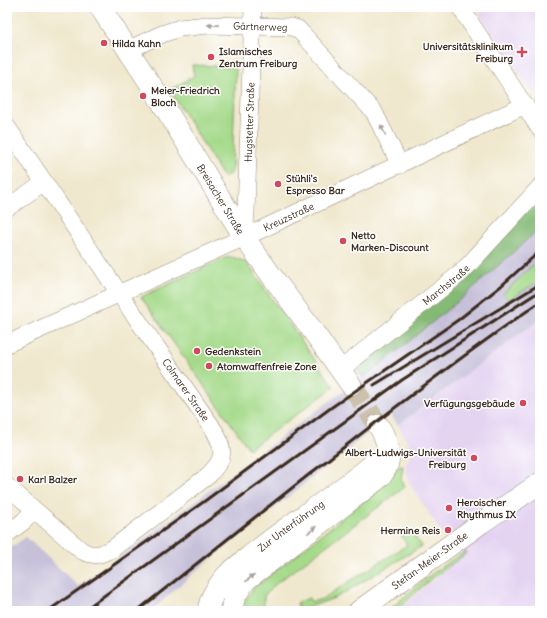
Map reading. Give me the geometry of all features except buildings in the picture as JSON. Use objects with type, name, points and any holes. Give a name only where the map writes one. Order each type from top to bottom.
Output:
[{"type":"main road","name":"Breisacher Straße","points":[[100,7],[244,237],[346,378]]},
{"type":"main road","name":"Zur Unterführung","points":[[231,611],[235,596],[246,580],[380,478],[388,463],[388,451],[386,438],[378,425]]},
{"type":"main road","name":"Zur Unterführung","points":[[208,611],[209,604],[215,591],[226,576],[281,532],[360,475],[388,451]]},
{"type":"main road","name":"Stefan-Meier-Straße","points":[[360,611],[481,523],[540,484]]},
{"type":"street","name":"Hugstetter Straße","points":[[244,237],[253,7]]},
{"type":"street","points":[[460,7],[540,129]]},
{"type":"street","name":"Gärtnerweg","points":[[128,50],[162,34],[180,28],[207,25],[291,27],[298,29],[374,112],[400,165]]},
{"type":"street","name":"Kreuzstraße","points":[[7,344],[400,165],[524,105]]},
{"type":"street","name":"Colmarer Straße","points":[[7,127],[119,293],[217,434],[221,448],[220,461],[209,475],[118,545],[98,556],[90,555],[82,551],[34,510]]},
{"type":"street","points":[[7,208],[44,182]]},
{"type":"street","name":"Marchstraße","points":[[346,378],[462,272],[540,188]]},
{"type":"street","points":[[7,486],[34,510],[24,522],[7,534]]},
{"type":"shaded area","name":"Universitätsklinikum Freiburg","points":[[483,7],[540,7],[540,96],[531,90],[479,14],[485,10]]},
{"type":"shaded area","points":[[540,193],[540,258],[503,294],[509,300],[540,280],[540,319],[398,425],[390,415],[197,570],[151,611],[7,611],[7,550],[26,537],[78,586],[106,567],[362,378],[355,368]]},
{"type":"shaded area","name":"Albert-Ludwigs-Universität Freiburg","points":[[540,319],[540,611],[396,611],[467,553],[465,552],[459,555],[443,535],[410,484],[405,467],[412,450],[398,425]]},
{"type":"green space","points":[[192,65],[236,67],[232,172],[224,178],[170,90],[194,76]]},
{"type":"green space","points":[[540,193],[540,228],[463,297],[375,369],[363,377],[355,368]]},
{"type":"green space","points":[[232,257],[246,262],[334,387],[249,449],[141,297],[225,258]]},
{"type":"green space","points":[[540,258],[540,280],[509,300],[503,294]]},
{"type":"green space","points":[[403,466],[401,480],[405,487],[278,582],[264,596],[264,611],[242,611],[244,602],[254,588],[373,494],[397,467]]},
{"type":"green space","points":[[405,533],[413,535],[422,546],[337,597],[299,611],[297,603],[309,598],[311,602],[322,599],[407,545],[401,535]]},
{"type":"green space","points":[[465,552],[467,553],[431,579],[395,611],[388,611],[435,572]]},
{"type":"tunnel","points":[[351,385],[378,425]]},
{"type":"railway","points":[[48,611],[202,503],[332,407],[458,320],[501,286],[540,251]]},
{"type":"railway","points":[[374,385],[540,284]]},
{"type":"railway","points":[[83,611],[402,380],[540,291]]},
{"type":"railway","points":[[137,611],[386,414],[540,302]]},
{"type":"place","name":"Hilda Kahn","points":[[104,43]]},
{"type":"place","name":"Universitätsklinikum Freiburg","points":[[522,52]]},
{"type":"place","name":"Islamisches Zentrum Freiburg","points":[[211,57]]},
{"type":"place","name":"Meier-Friedrich Bloch","points":[[143,96]]},
{"type":"place","name":"Stühli's Espresso Bar","points":[[278,184]]},
{"type":"place","name":"Netto Marken-Discount","points":[[343,241]]},
{"type":"place","name":"Gedenkstein","points":[[197,351]]},
{"type":"place","name":"Atomwaffenfreie Zone","points":[[209,366]]},
{"type":"place","name":"Verfügungsgebäude","points":[[523,403]]},
{"type":"place","name":"Albert-Ludwigs-Universität Freiburg","points":[[474,458]]},
{"type":"place","name":"Karl Balzer","points":[[20,479]]},
{"type":"place","name":"Heroischer Rhythmus IX","points":[[449,508]]},
{"type":"place","name":"Hermine Reis","points":[[448,530]]}]
